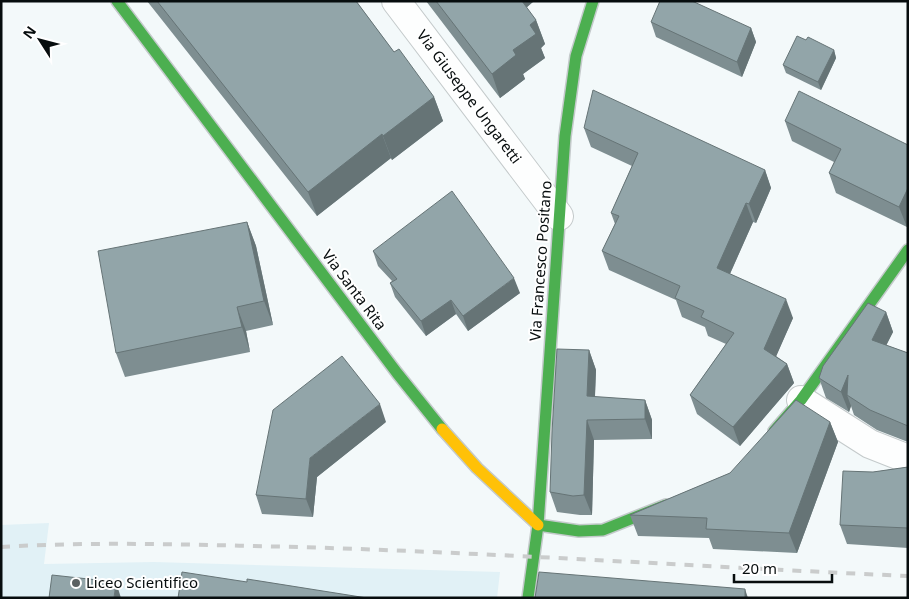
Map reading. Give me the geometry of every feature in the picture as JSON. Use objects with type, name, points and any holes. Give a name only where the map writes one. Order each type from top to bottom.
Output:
[{"type":"street","name":"Via Santa Rita","points":[[117,1],[246,169],[420,404],[485,478],[538,525]]},
{"type":"street","name":"Via Giuseppe Ungaretti","points":[[396,1],[559,216]]},
{"type":"street","name":"Via Francesco Positano","points":[[538,525],[565,136],[576,56],[594,1]]},
{"type":"street","points":[[765,441],[801,400],[908,250]]},
{"type":"street","points":[[801,400],[870,444],[908,458]]},
{"type":"street","points":[[528,598],[538,525],[579,531],[603,530],[681,500]]},
{"type":"shaded area","points":[[49,523],[44,564],[154,562],[500,572],[497,598],[1,598],[1,525]]},
{"type":"building","points":[[157,1],[356,1],[394,52],[399,49],[434,97],[383,136],[382,134],[308,192]]},
{"type":"building","points":[[436,1],[522,1],[536,20],[530,25],[536,34],[513,50],[516,55],[492,74]]},
{"type":"building","points":[[660,1],[692,1],[751,28],[737,62],[651,22]]},
{"type":"building","points":[[797,36],[806,40],[808,37],[834,50],[818,82],[783,65]]},
{"type":"building","points":[[593,90],[765,170],[749,204],[746,203],[717,268],[786,299],[764,349],[787,364],[733,427],[690,395],[734,333],[701,317],[704,311],[675,298],[680,286],[602,251],[619,216],[611,213],[638,153],[584,128]]},
{"type":"building","points":[[799,91],[908,145],[908,188],[899,207],[829,173],[841,149],[785,121]]},
{"type":"building","points":[[452,191],[514,278],[463,316],[451,300],[421,321],[390,283],[397,279],[373,251]]},
{"type":"building","points":[[247,222],[264,301],[237,307],[242,327],[116,353],[98,251]]},
{"type":"building","points":[[868,303],[886,312],[872,340],[908,353],[908,426],[870,410],[847,395],[848,375],[841,392],[819,378],[823,366]]},
{"type":"building","points":[[557,349],[589,350],[587,396],[645,400],[645,419],[587,420],[584,495],[573,496],[550,492]]},
{"type":"building","points":[[342,356],[380,404],[310,458],[306,499],[256,495],[273,410]]},
{"type":"building","points":[[796,400],[830,422],[789,533],[706,529],[707,518],[630,515],[730,473]]},
{"type":"building","points":[[908,467],[908,528],[840,525],[843,471],[873,472]]},
{"type":"building","points":[[182,572],[247,582],[247,579],[367,598],[178,598]]},
{"type":"building","points":[[539,572],[745,589],[745,598],[535,598]]},
{"type":"building","points":[[52,575],[116,582],[114,598],[49,598]]},
{"type":"railway","points":[[1,547],[112,544],[298,547],[908,576]]},
{"type":"traffic: fast","points":[[117,1],[397,373],[442,429]]},
{"type":"traffic: fast","points":[[528,598],[538,525],[565,136],[576,56],[593,1]]},
{"type":"traffic: fast","points":[[774,431],[801,400],[908,250]]},
{"type":"traffic: fast","points":[[538,525],[579,531],[603,530],[666,505]]},
{"type":"traffic: slow","points":[[442,429],[477,468],[538,525]]},
{"type":"place","name":"Liceo Scientifico","points":[[76,583]]}]
